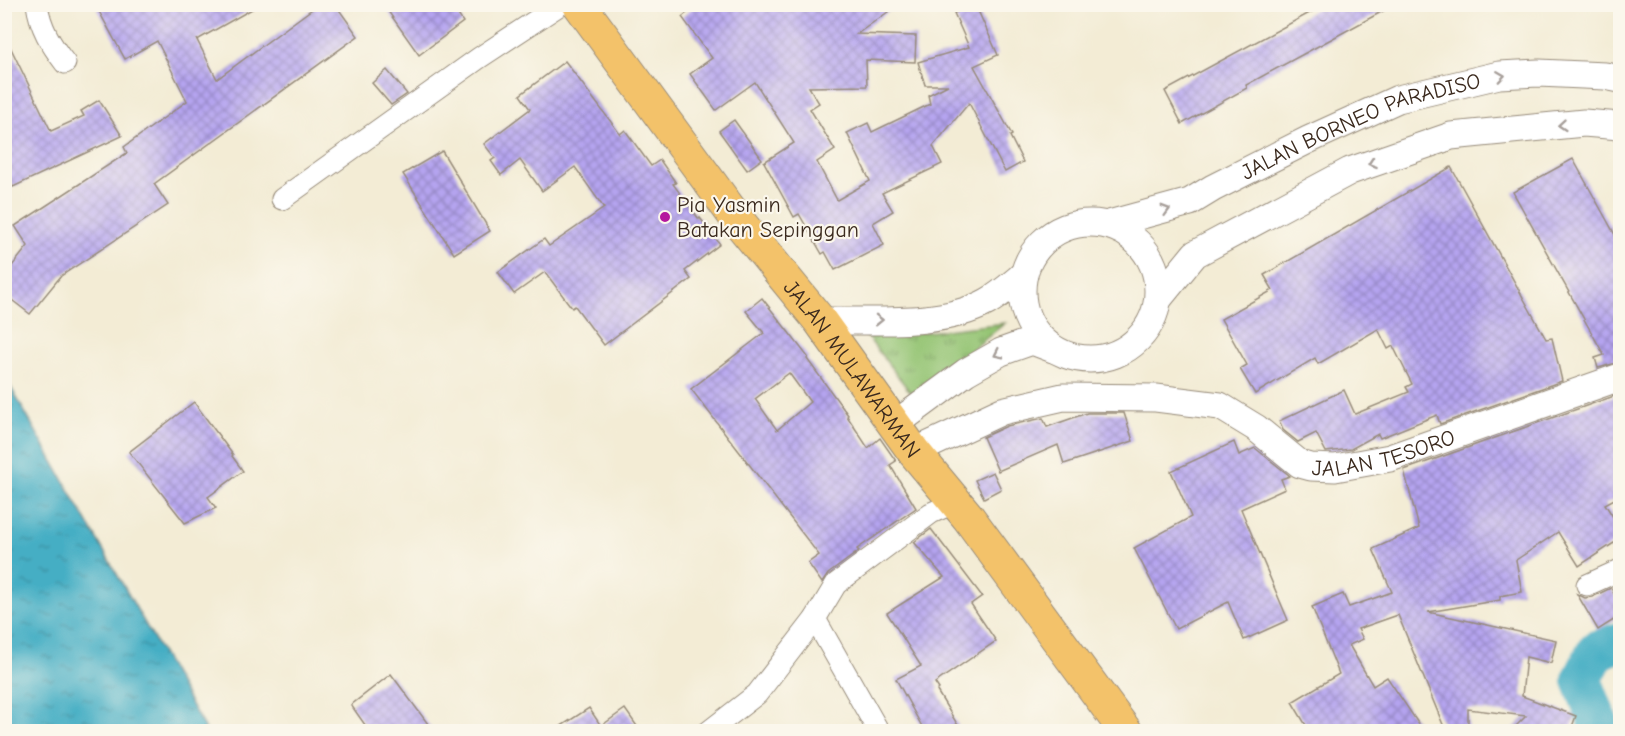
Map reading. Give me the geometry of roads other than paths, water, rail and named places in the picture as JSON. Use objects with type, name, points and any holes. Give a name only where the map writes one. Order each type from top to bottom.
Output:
[{"type":"highway","name":"JALAN MULAWARMAN","points":[[579,4],[739,222],[820,321],[914,452],[956,502],[1126,732]]},
{"type":"street","points":[[37,4],[38,16],[50,43],[65,63]]},
{"type":"street","points":[[282,199],[479,58],[561,4]]},
{"type":"street","name":"JALAN BORNEO PARADISO","points":[[1109,224],[1190,202],[1308,140],[1398,99],[1499,75],[1539,73],[1605,76],[1620,79]]},
{"type":"street","name":"JALAN BORNEO PARADISO","points":[[1159,298],[1195,254],[1350,171],[1451,136],[1584,123],[1620,126]]},
{"type":"street","points":[[894,424],[966,372],[1001,352],[1032,341],[1075,358],[1098,360],[1120,353],[1139,339],[1153,320],[1159,298],[1157,274],[1147,252],[1131,235],[1109,224],[1088,222],[1066,226],[1047,237],[1032,253],[1024,274],[1022,291],[1024,308],[1030,324],[1040,338],[1053,349]]},
{"type":"street","points":[[820,321],[930,318],[969,310],[987,302],[1024,274]]},
{"type":"street","name":"JALAN TESORO","points":[[914,452],[1002,411],[1063,397],[1156,398],[1220,406],[1256,429],[1300,464],[1335,468],[1390,458],[1620,377]]},
{"type":"street","points":[[708,732],[758,694],[814,619],[836,584],[931,513],[956,502]]},
{"type":"street","points":[[1587,585],[1620,570]]},
{"type":"street","points":[[814,619],[879,732]]},
{"type":"water","points":[[5,377],[206,731],[5,731]]},
{"type":"waterway","points":[[1599,732],[1599,724],[1582,680],[1597,650],[1620,642]]},
{"type":"place","name":"Pia Yasmin Batakan Sepinggan","points":[[665,217]]}]
